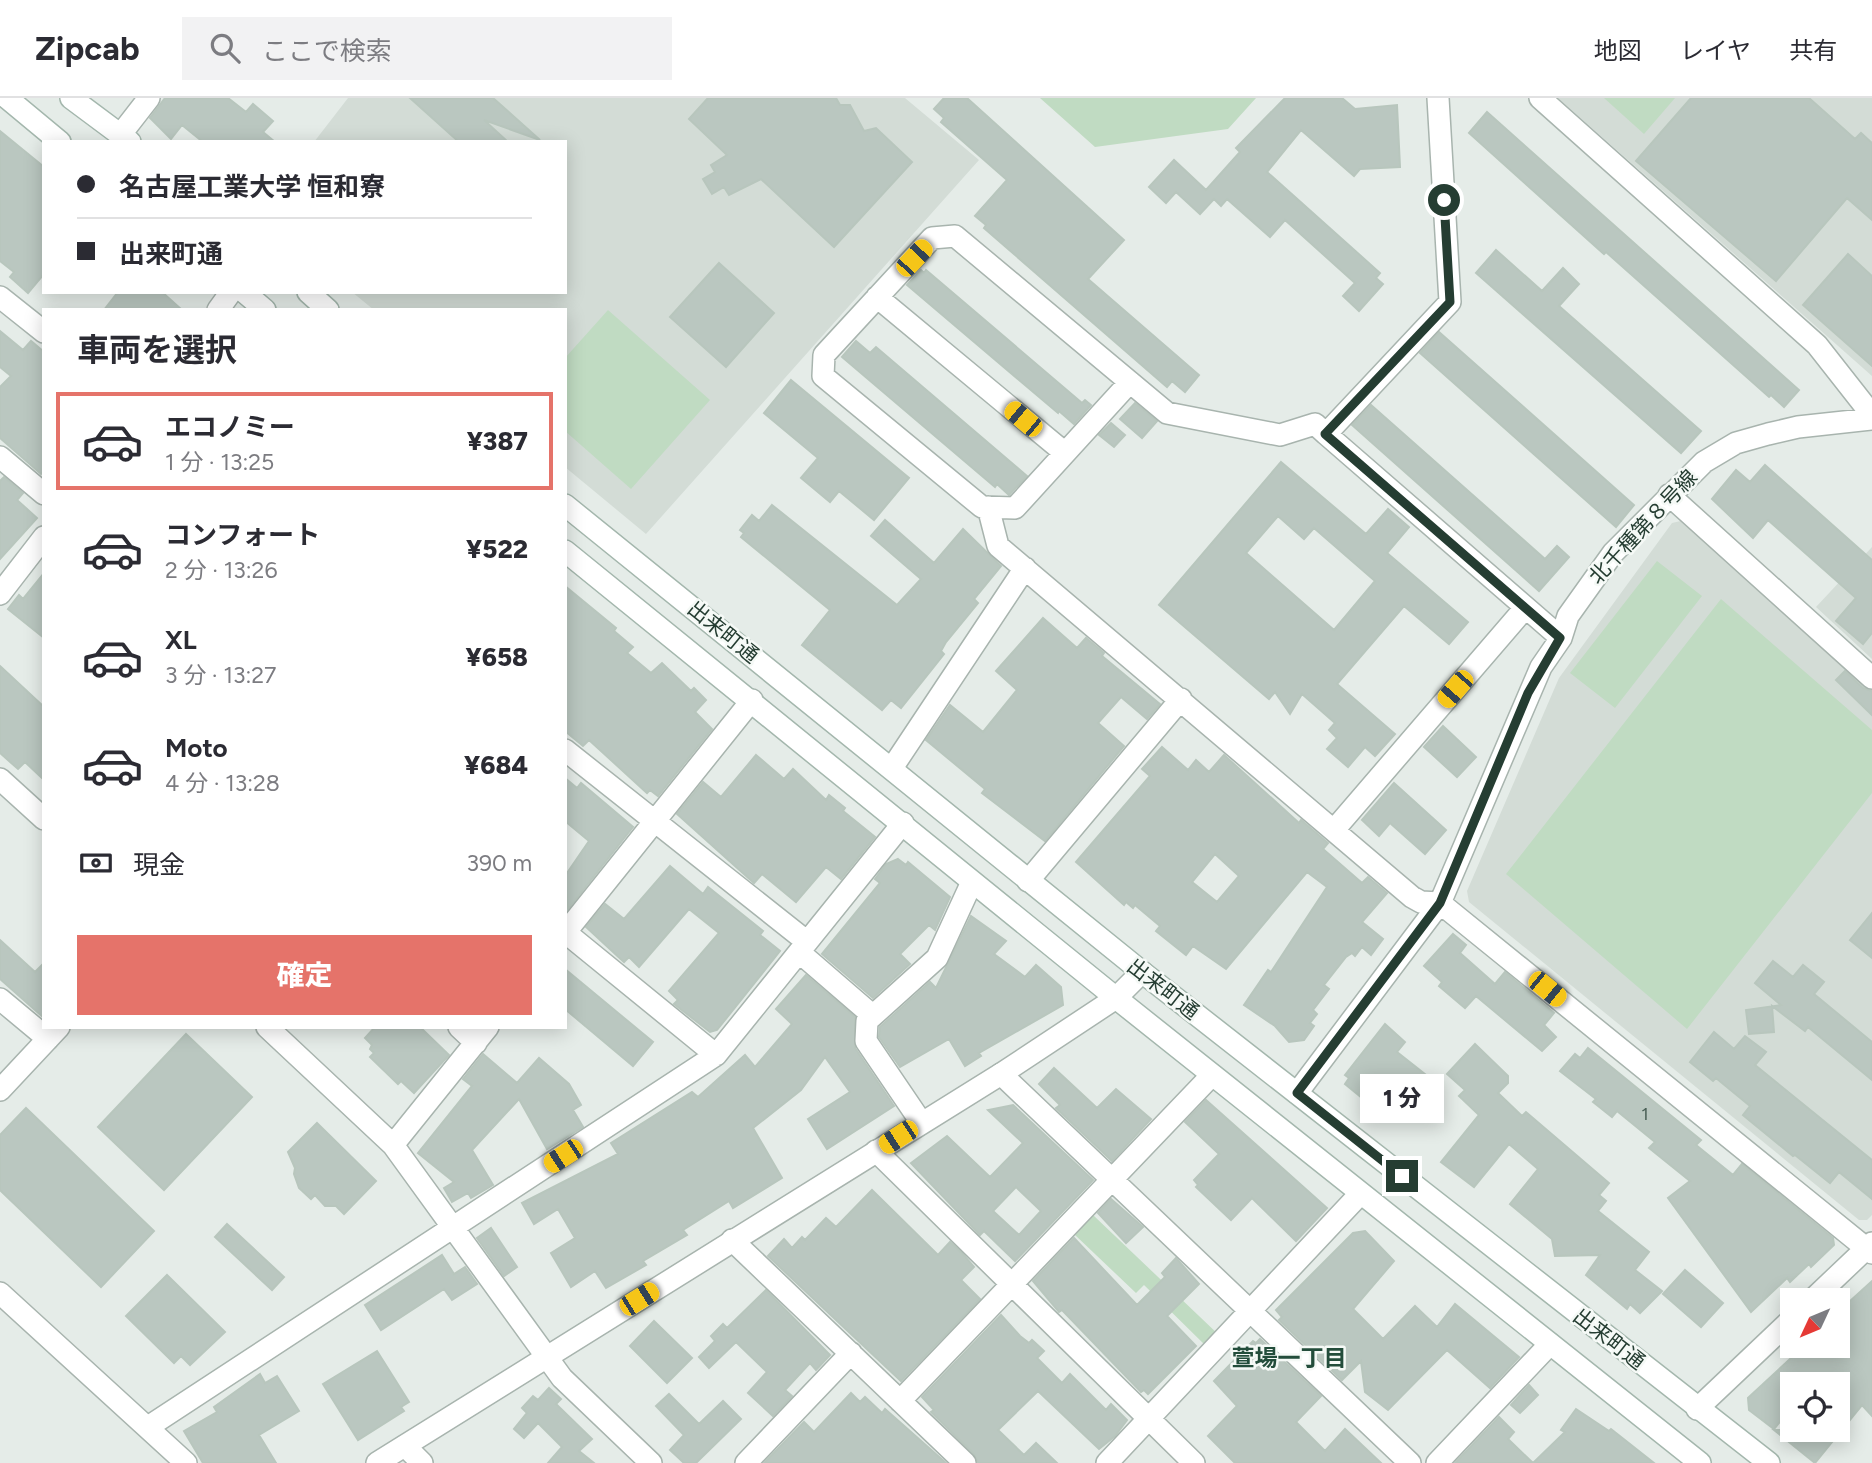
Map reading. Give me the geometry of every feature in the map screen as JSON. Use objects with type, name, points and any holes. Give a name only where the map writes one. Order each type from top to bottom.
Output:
[{"type":"street","points":[[7,98],[58,140]]},
{"type":"street","points":[[71,98],[125,138],[149,98]]},
{"type":"street","points":[[1325,434],[1450,302],[1438,98]]},
{"type":"street","points":[[1540,98],[1817,345],[1872,417]]},
{"type":"street","points":[[1130,382],[1015,508],[982,507],[823,376],[824,355],[932,238],[954,236],[1130,382],[1167,413],[1280,435],[1315,424],[1560,638]]},
{"type":"street","points":[[246,294],[263,308]]},
{"type":"street","points":[[310,294],[326,308]]},
{"type":"street","points":[[877,297],[1065,453]]},
{"type":"street","points":[[0,298],[42,330]]},
{"type":"street","name":"北千種第８号線","points":[[1297,1093],[1440,903],[1528,693],[1560,638],[1568,616],[1597,573],[1669,495],[1704,462],[1736,443],[1798,427],[1872,417]]},
{"type":"street","points":[[0,457],[42,492]]},
{"type":"street","points":[[1669,495],[1872,678]]},
{"type":"street","name":"出来町通","points":[[567,507],[1142,972],[1769,1463]]},
{"type":"street","points":[[988,507],[998,546],[1412,897],[1421,902],[1440,903],[1870,1248],[1825,1288]]},
{"type":"street","points":[[0,594],[42,540]]},
{"type":"street","name":"出来町通","points":[[567,553],[1116,998],[1700,1463]]},
{"type":"street","points":[[892,768],[1025,568]]},
{"type":"street","points":[[1334,830],[1525,608]]},
{"type":"street","points":[[1028,881],[1181,699]]},
{"type":"street","points":[[567,930],[752,700]]},
{"type":"street","points":[[567,752],[803,946],[872,1015]]},
{"type":"street","points":[[0,779],[42,818]]},
{"type":"street","points":[[148,1427],[716,1055],[903,823]]},
{"type":"street","points":[[921,1122],[866,1041],[867,1021],[937,958],[972,882]]},
{"type":"street","points":[[567,934],[716,1055]]},
{"type":"street","points":[[377,1463],[1001,1074],[1116,998],[1142,972]]},
{"type":"street","points":[[0,999],[42,1026]]},
{"type":"street","points":[[269,1029],[393,1145],[562,1378],[651,1463]]},
{"type":"street","points":[[393,1145],[482,1035],[465,1029]]},
{"type":"street","points":[[0,1090],[53,1033]]},
{"type":"street","points":[[1001,1074],[1410,1463]]},
{"type":"street","points":[[900,1401],[1212,1074]]},
{"type":"street","points":[[876,1151],[1194,1463]]},
{"type":"street","points":[[1107,1463],[1360,1194]]},
{"type":"street","points":[[732,1240],[965,1463]]},
{"type":"street","points":[[0,1293],[186,1463]]},
{"type":"street","points":[[1697,1409],[1780,1330]]},
{"type":"street","points":[[1437,1463],[1550,1344]]},
{"type":"street","points":[[746,1463],[851,1353]]},
{"type":"street","points":[[405,1446],[422,1463]]},
{"type":"shaded area","points":[[348,98],[905,98],[979,160],[646,534],[567,469],[567,308],[372,308],[354,294],[567,294],[567,140],[316,140]]},
{"type":"shaded area","points":[[1558,98],[1872,98],[1872,376]]},
{"type":"shaded area","points":[[1685,520],[1872,689],[1872,1215],[1867,1220],[1859,1220],[1469,902],[1467,891],[1559,678],[1672,523]]},
{"type":"shaded area","points":[[1872,547],[1872,659],[1816,607]]},
{"type":"green space","points":[[1040,98],[1256,98],[1228,129],[1095,147]]},
{"type":"green space","points":[[1604,98],[1675,98],[1644,134]]},
{"type":"green space","points":[[608,310],[710,400],[631,489],[567,433],[567,356]]},
{"type":"green space","points":[[1657,561],[1702,596],[1615,708],[1570,673]]},
{"type":"green space","points":[[1721,599],[1872,730],[1872,793],[1687,1029],[1506,874]]},
{"type":"green space","points":[[1093,1215],[1220,1336],[1208,1348],[1144,1285],[1136,1293],[1075,1235]]},
{"type":"building","points":[[165,98],[228,98],[246,112],[253,104],[273,121],[263,132],[273,140],[201,140],[182,125],[171,139],[150,118]]},
{"type":"building","points":[[410,98],[493,98],[540,140],[484,120],[506,140],[457,140]]},
{"type":"building","points":[[708,98],[836,98],[840,105],[850,105],[864,131],[876,128],[912,162],[834,247],[761,179],[729,195],[724,187],[712,194],[703,179],[715,172],[711,165],[727,155],[689,119]]},
{"type":"building","points":[[944,98],[967,98],[1124,240],[1088,279],[1199,375],[1185,392],[1172,381],[1167,387],[984,228],[986,225],[975,216],[1007,180],[941,122],[944,118],[934,109]]},
{"type":"building","points":[[1285,98],[1342,98],[1355,109],[1397,105],[1400,167],[1360,169],[1354,176],[1301,130],[1267,172],[1380,273],[1376,278],[1383,284],[1359,311],[1343,296],[1355,283],[1285,220],[1270,237],[1227,199],[1221,206],[1214,199],[1200,214],[1176,192],[1166,203],[1149,187],[1174,160],[1206,190],[1240,152],[1236,148]]},
{"type":"building","points":[[1691,98],[1809,98],[1855,139],[1861,133],[1872,143],[1872,220],[1847,198],[1776,281],[1636,161]]},
{"type":"building","points":[[1487,112],[1799,390],[1784,407],[1771,395],[1769,397],[1606,252],[1604,254],[1469,133]]},
{"type":"building","points":[[0,131],[42,165],[42,276],[28,293],[10,277],[14,272],[0,261]]},
{"type":"building","points":[[1496,250],[1542,291],[1563,268],[1579,284],[1559,306],[1701,431],[1681,453],[1476,273]]},
{"type":"building","points":[[1848,254],[1872,276],[1872,366],[1803,305]]},
{"type":"building","points":[[719,263],[774,313],[726,367],[670,317]]},
{"type":"building","points":[[921,270],[924,273],[926,270],[1082,403],[1085,400],[1091,405],[1074,424],[907,285]]},
{"type":"building","points":[[116,294],[164,294],[180,308],[106,308]]},
{"type":"building","points":[[0,331],[23,350],[31,341],[42,350],[41,474],[0,438],[0,387],[11,376],[0,367]]},
{"type":"building","points":[[1439,332],[1634,505],[1616,527],[1420,353]]},
{"type":"building","points":[[856,341],[870,353],[876,347],[1027,476],[1009,495],[997,484],[995,487],[842,357]]},
{"type":"building","points":[[791,380],[909,478],[874,520],[839,491],[830,502],[801,478],[818,458],[764,413]]},
{"type":"building","points":[[1135,403],[1157,421],[1142,438],[1120,419]]},
{"type":"building","points":[[1371,405],[1545,559],[1557,546],[1569,557],[1539,591],[1352,425]]},
{"type":"building","points":[[1111,423],[1125,435],[1114,447],[1099,435]]},
{"type":"building","points":[[1281,462],[1366,534],[1388,509],[1409,527],[1387,553],[1468,622],[1449,644],[1404,606],[1337,684],[1395,734],[1375,756],[1365,747],[1348,767],[1327,749],[1337,738],[1329,730],[1335,723],[1302,694],[1290,714],[1275,692],[1269,699],[1159,605]],"holes":[[[1278,516],[1304,539],[1314,528],[1375,581],[1334,630],[1246,553]]]},
{"type":"building","points":[[1765,465],[1872,560],[1872,633],[1863,644],[1836,621],[1856,598],[1768,520],[1753,538],[1712,499],[1736,470],[1750,482]]},
{"type":"building","points":[[4,477],[23,493],[17,500],[37,518],[0,559],[0,481]]},
{"type":"building","points":[[772,505],[897,605],[921,579],[871,536],[885,520],[934,563],[963,529],[1001,566],[974,599],[978,603],[946,642],[941,651],[944,654],[901,708],[891,700],[882,710],[802,645],[830,610],[741,537],[744,533],[740,530],[752,515],[759,521]]},
{"type":"building","points":[[42,575],[42,636],[8,609],[19,595],[23,599]]},
{"type":"building","points":[[567,588],[616,628],[614,631],[633,647],[627,653],[651,673],[662,663],[691,691],[694,688],[706,700],[695,712],[712,729],[658,796],[650,790],[647,793],[589,740],[583,746],[567,733]]},
{"type":"building","points":[[1043,618],[1077,648],[1086,638],[1104,653],[1102,656],[1160,704],[1147,719],[1121,697],[1098,723],[1124,746],[1045,841],[982,793],[985,789],[926,740],[950,705],[983,732],[1017,690],[996,671]]},
{"type":"building","points":[[0,666],[42,705],[42,778],[25,762],[18,769],[0,753]]},
{"type":"building","points":[[1845,671],[1863,688],[1872,691],[1872,715],[1836,680]]},
{"type":"building","points":[[1443,726],[1476,757],[1457,777],[1424,747]]},
{"type":"building","points":[[1162,747],[1188,770],[1196,760],[1209,772],[1224,755],[1299,823],[1301,820],[1328,843],[1323,849],[1362,883],[1368,877],[1387,893],[1362,922],[1383,939],[1371,955],[1362,947],[1355,956],[1352,953],[1346,957],[1324,985],[1329,989],[1313,1010],[1317,1014],[1310,1023],[1314,1026],[1304,1040],[1289,1042],[1275,1026],[1244,1005],[1268,970],[1271,972],[1327,887],[1307,872],[1226,969],[1193,946],[1186,955],[1156,931],[1160,926],[1135,905],[1133,908],[1126,902],[1124,905],[1076,862],[1150,776],[1142,769]],"holes":[[[1215,854],[1239,876],[1217,902],[1192,882]]]},
{"type":"building","points":[[756,755],[784,779],[793,769],[826,800],[829,795],[845,808],[843,811],[875,837],[841,879],[826,867],[796,902],[762,874],[754,883],[677,814],[703,782],[721,797]]},
{"type":"building","points":[[567,780],[577,788],[581,783],[633,827],[568,909],[567,873],[589,841],[567,823]]},
{"type":"building","points":[[1394,783],[1446,830],[1425,854],[1390,823],[1379,836],[1362,820]]},
{"type":"building","points":[[898,859],[906,865],[908,862],[950,897],[935,930],[929,925],[900,954],[910,964],[873,998],[822,954],[880,883],[875,879],[886,864]]},
{"type":"building","points":[[670,866],[703,894],[708,887],[763,931],[760,935],[780,951],[717,1030],[710,1032],[674,1004],[678,1000],[669,991],[719,933],[689,909],[639,967],[629,957],[624,962],[586,927],[605,904],[624,919]]},
{"type":"building","points":[[1872,913],[1872,958],[1850,940]]},
{"type":"building","points":[[971,916],[1006,941],[994,954],[1025,977],[1036,965],[1061,987],[1063,1005],[979,1053],[981,1056],[965,1066],[949,1039],[900,1067],[879,1037],[880,1027],[930,982],[936,988]]},
{"type":"building","points":[[1453,934],[1466,945],[1460,953],[1495,984],[1505,972],[1554,1013],[1544,1025],[1556,1037],[1542,1051],[1476,996],[1465,1008],[1439,986],[1442,982],[1424,966]]},
{"type":"building","points":[[0,940],[35,972],[42,965],[42,1016],[0,979]]},
{"type":"building","points":[[1773,961],[1793,977],[1803,965],[1824,982],[1814,994],[1872,1042],[1872,1080],[1808,1027],[1805,1031],[1772,1006],[1781,1005],[1755,983]]},
{"type":"building","points":[[567,971],[653,1042],[633,1066],[567,1011]]},
{"type":"building","points":[[806,975],[855,1017],[855,1048],[894,1106],[827,1149],[808,1119],[850,1092],[825,1057],[801,1090],[753,1128],[782,1178],[733,1208],[729,1201],[683,1230],[687,1235],[643,1261],[646,1265],[606,1288],[595,1271],[571,1287],[551,1253],[575,1238],[558,1209],[534,1224],[522,1203],[618,1154],[611,1143],[692,1092],[698,1097],[745,1055],[755,1067],[792,1024],[776,1009]]},
{"type":"building","points":[[1772,1006],[1774,1032],[1749,1034],[1746,1010]]},
{"type":"building","points":[[1385,1024],[1405,1042],[1397,1052],[1426,1075],[1410,1095],[1414,1098],[1390,1121],[1345,1084],[1349,1078],[1345,1075]]},
{"type":"building","points":[[373,1029],[422,1029],[449,1055],[414,1093],[401,1081],[398,1084],[370,1057],[374,1053],[370,1049],[372,1045],[365,1038]]},
{"type":"building","points":[[1714,1032],[1734,1049],[1745,1036],[1766,1052],[1755,1065],[1872,1160],[1872,1199],[1839,1172],[1830,1183],[1793,1156],[1743,1115],[1750,1106],[1716,1078],[1713,1081],[1690,1062]]},
{"type":"building","points":[[186,1034],[252,1097],[164,1190],[98,1127]]},
{"type":"building","points":[[1475,1044],[1508,1076],[1508,1083],[1498,1093],[1522,1116],[1526,1112],[1609,1183],[1599,1195],[1606,1201],[1598,1211],[1649,1252],[1635,1270],[1662,1291],[1640,1313],[1630,1304],[1627,1309],[1586,1275],[1600,1255],[1555,1256],[1552,1239],[1510,1204],[1538,1169],[1509,1144],[1474,1187],[1441,1162],[1479,1115],[1459,1096],[1465,1090],[1447,1074]]},
{"type":"building","points":[[1588,1048],[1701,1140],[1696,1145],[1733,1175],[1742,1164],[1833,1238],[1834,1245],[1790,1282],[1787,1278],[1751,1312],[1668,1198],[1690,1181],[1649,1148],[1655,1142],[1617,1111],[1612,1117],[1593,1102],[1596,1099],[1560,1071],[1575,1054],[1580,1058]]},
{"type":"building","points":[[483,1054],[517,1083],[539,1058],[569,1084],[581,1105],[573,1110],[583,1127],[547,1149],[519,1099],[472,1150],[493,1185],[471,1198],[468,1193],[452,1202],[444,1188],[454,1182],[418,1153],[472,1086],[463,1079]]},
{"type":"building","points":[[1054,1068],[1097,1108],[1116,1089],[1151,1119],[1112,1161],[1056,1108],[1060,1105],[1039,1084]]},
{"type":"building","points":[[1206,1100],[1327,1208],[1296,1241],[1252,1198],[1231,1220],[1196,1187],[1198,1185],[1194,1180],[1219,1154],[1185,1122]]},
{"type":"building","points":[[1013,1105],[1093,1180],[1015,1261],[984,1231],[980,1235],[911,1163],[947,1136],[990,1177],[1023,1143],[988,1110]],"holes":[[[1016,1187],[1041,1211],[1019,1235],[993,1211]]]},
{"type":"building","points":[[26,1108],[154,1231],[101,1287],[0,1190],[0,1135]]},
{"type":"building","points":[[317,1123],[376,1181],[344,1214],[336,1206],[325,1206],[315,1195],[311,1199],[299,1188],[294,1174],[295,1168],[288,1152]]},
{"type":"building","points":[[872,1190],[938,1255],[950,1242],[962,1253],[974,1267],[961,1280],[980,1299],[901,1381],[768,1256],[784,1239],[792,1248],[802,1237],[805,1240],[826,1218],[836,1227]]},
{"type":"building","points":[[1111,1199],[1143,1227],[1126,1243],[1098,1213]]},
{"type":"building","points":[[227,1224],[284,1277],[272,1290],[215,1237]]},
{"type":"building","points":[[491,1228],[517,1267],[504,1276],[477,1238]]},
{"type":"building","points":[[1365,1231],[1394,1261],[1353,1309],[1383,1339],[1415,1306],[1437,1327],[1455,1304],[1519,1357],[1490,1388],[1447,1350],[1388,1410],[1365,1392],[1361,1361],[1342,1380],[1279,1320],[1282,1317],[1276,1310],[1353,1233]]},
{"type":"building","points":[[1074,1238],[1137,1305],[1165,1277],[1162,1273],[1176,1258],[1199,1284],[1167,1316],[1196,1346],[1148,1394],[1144,1390],[1141,1392],[1062,1310],[1059,1312],[1033,1281]]},
{"type":"building","points":[[442,1255],[454,1274],[465,1267],[477,1284],[452,1300],[444,1289],[381,1330],[365,1305]]},
{"type":"building","points":[[1685,1270],[1723,1303],[1701,1327],[1663,1294]]},
{"type":"building","points":[[167,1275],[225,1332],[190,1365],[181,1356],[174,1363],[126,1316]]},
{"type":"building","points":[[1872,1281],[1872,1416],[1862,1405],[1850,1420],[1850,1372],[1780,1372],[1780,1422],[1774,1429],[1749,1410],[1748,1398],[1791,1358],[1850,1358],[1850,1301]]},
{"type":"building","points":[[766,1290],[830,1355],[816,1370],[810,1363],[785,1390],[792,1396],[773,1416],[748,1393],[767,1372],[736,1342],[709,1368],[699,1357],[715,1341],[711,1336],[723,1324],[727,1328]]},
{"type":"building","points":[[1001,1315],[1020,1336],[1029,1343],[1032,1340],[1044,1351],[1037,1358],[1062,1383],[1070,1374],[1106,1410],[1111,1404],[1127,1420],[1115,1436],[1099,1449],[1038,1391],[998,1430],[1024,1455],[1036,1443],[1057,1463],[978,1463],[974,1454],[931,1412],[934,1410],[922,1397]]},
{"type":"building","points":[[654,1321],[692,1358],[667,1383],[630,1346]]},
{"type":"building","points":[[1260,1339],[1321,1396],[1296,1422],[1325,1451],[1345,1429],[1381,1463],[1235,1463],[1208,1436],[1237,1406],[1214,1381],[1253,1341],[1256,1343]]},
{"type":"building","points":[[377,1351],[409,1402],[401,1407],[404,1411],[358,1440],[323,1384]]},
{"type":"building","points":[[260,1374],[265,1383],[277,1376],[299,1411],[259,1435],[276,1463],[203,1463],[184,1431],[217,1412],[214,1407]]},
{"type":"building","points":[[1529,1385],[1538,1395],[1520,1413],[1511,1405]]},
{"type":"building","points":[[549,1388],[561,1399],[556,1404],[592,1439],[579,1451],[594,1463],[548,1463],[562,1447],[538,1423],[524,1438],[514,1429],[527,1413],[522,1408],[533,1396],[538,1400]]},
{"type":"building","points":[[851,1393],[860,1402],[865,1397],[882,1413],[885,1409],[946,1463],[764,1463],[804,1422],[814,1432]]},
{"type":"building","points":[[669,1394],[699,1424],[723,1401],[741,1419],[696,1463],[684,1463],[670,1450],[684,1435],[656,1406]]},
{"type":"building","points":[[1576,1409],[1609,1431],[1611,1429],[1654,1463],[1533,1463],[1565,1432],[1561,1430]]},
{"type":"building","points":[[1499,1417],[1514,1432],[1508,1439],[1533,1463],[1455,1463]]},
{"type":"building","points":[[1789,1442],[1832,1442],[1815,1463]]},
{"type":"district","name":"萱場一丁目","points":[[1289,1358]]},
{"type":"route","points":[[1402,1176],[1297,1093],[1440,903],[1528,693],[1560,638],[1325,434],[1450,302],[1444,200]]}]
